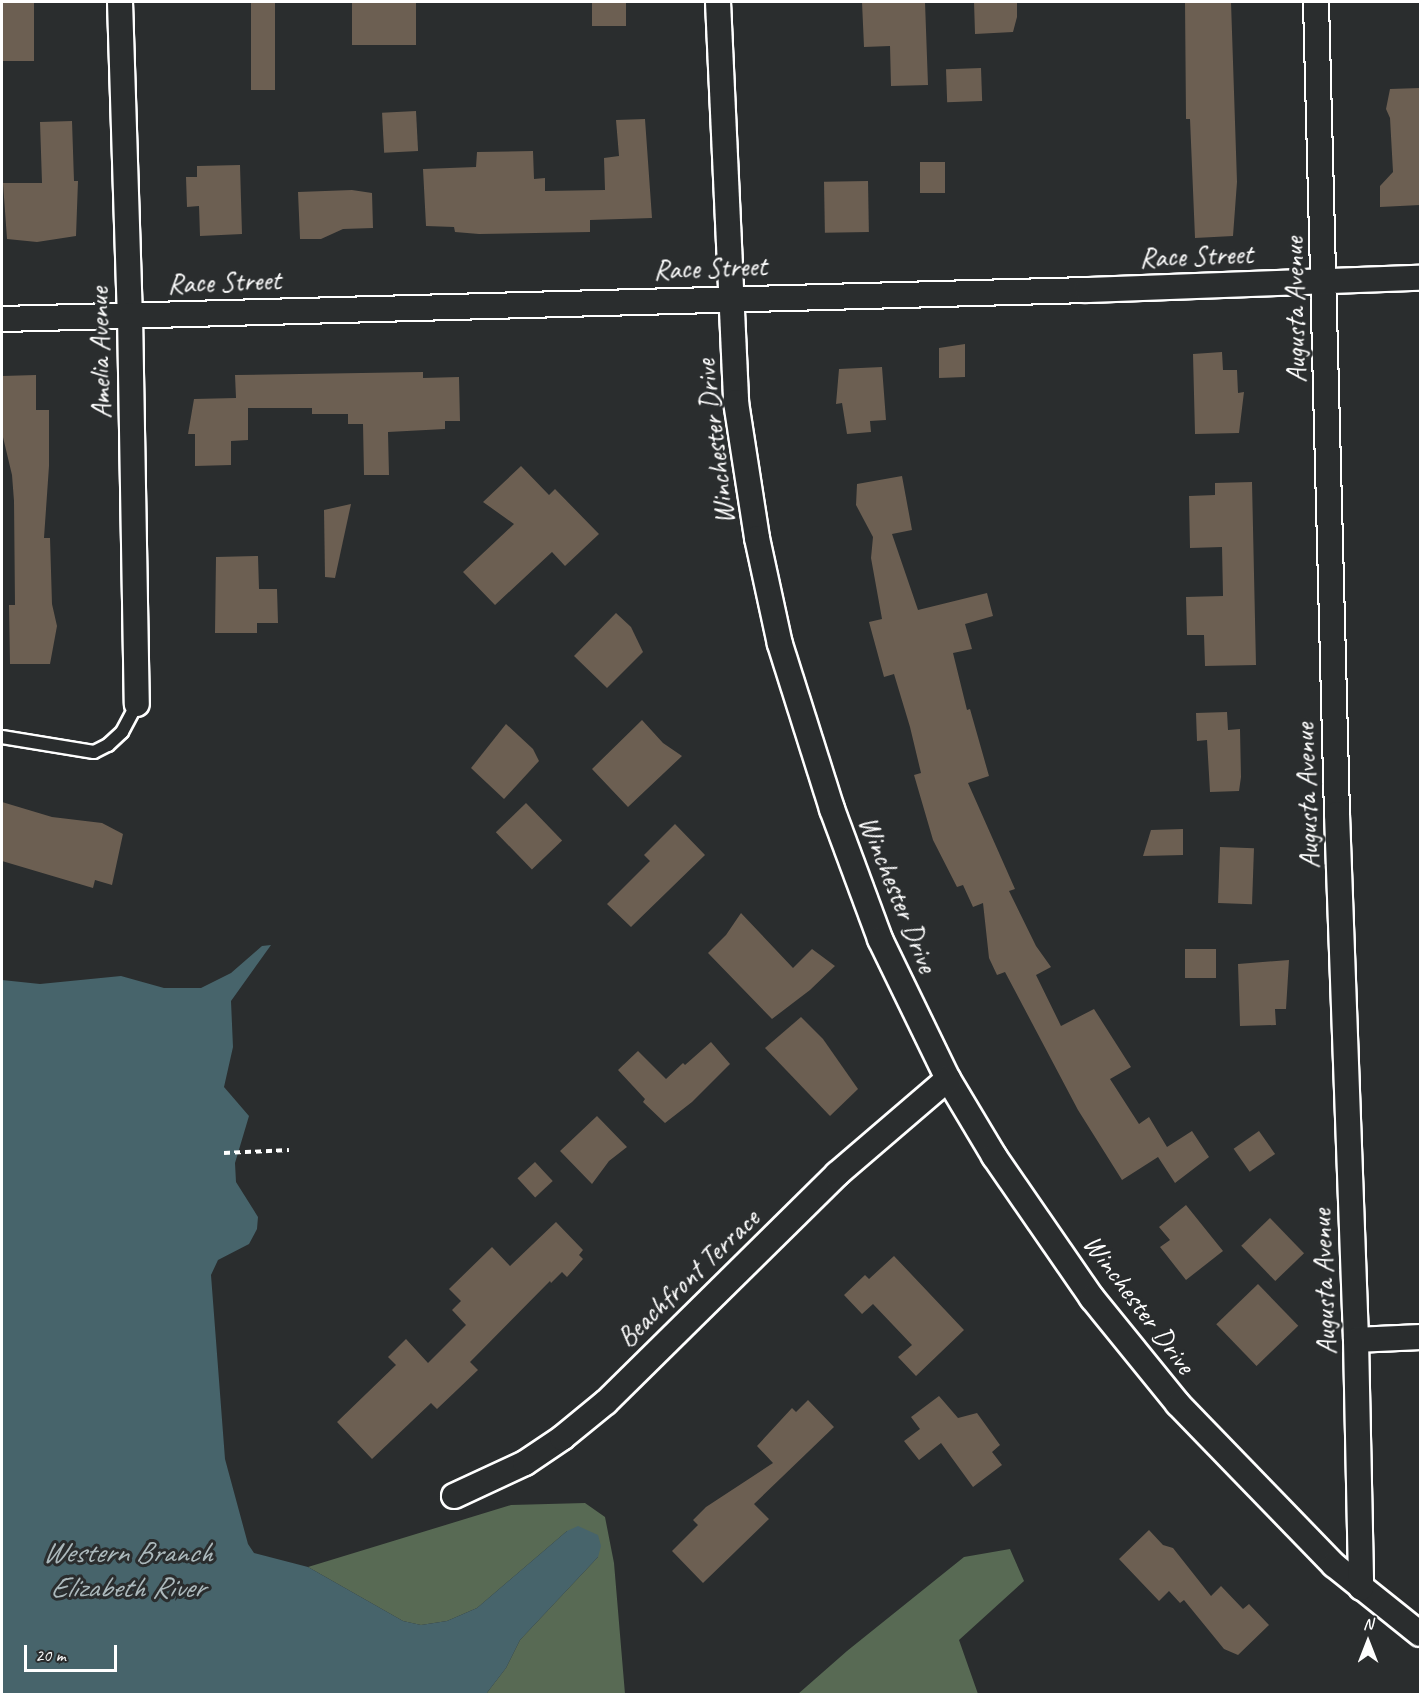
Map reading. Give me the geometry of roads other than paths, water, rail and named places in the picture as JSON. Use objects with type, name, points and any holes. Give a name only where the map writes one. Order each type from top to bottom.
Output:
[{"type":"street","name":"Amelia Avenue","points":[[120,2],[130,315],[137,704]]},
{"type":"street","name":"Winchester Drive","points":[[718,2],[736,402],[757,538],[780,644],[832,809],[880,939],[948,1079],[994,1156],[1092,1298],[1178,1404],[1334,1565],[1420,1634]]},
{"type":"street","name":"Augusta Avenue","points":[[1316,2],[1337,814],[1356,1340],[1361,1588]]},
{"type":"street","name":"Race Street","points":[[2,319],[731,297],[1087,290],[1420,278]]},
{"type":"street","name":"Beachfront Terrace","points":[[454,1496],[525,1463],[562,1438],[606,1402],[837,1174],[948,1079]]},
{"type":"street","points":[[1356,1340],[1420,1337]]},
{"type":"lane","points":[[2,737],[94,752],[108,745],[122,732],[137,704]]},
{"type":"water","name":"Western Branch Elizabeth River","points":[[271,945],[231,1001],[233,1047],[224,1087],[249,1116],[235,1163],[236,1182],[258,1217],[257,1229],[249,1244],[218,1260],[211,1275],[225,1459],[248,1544],[254,1553],[308,1567],[403,1621],[421,1625],[447,1621],[477,1608],[567,1531],[578,1526],[598,1535],[601,1546],[598,1557],[520,1640],[506,1668],[486,1694],[2,1694],[2,980],[40,984],[121,976],[164,988],[201,988],[231,973],[262,946]]}]
